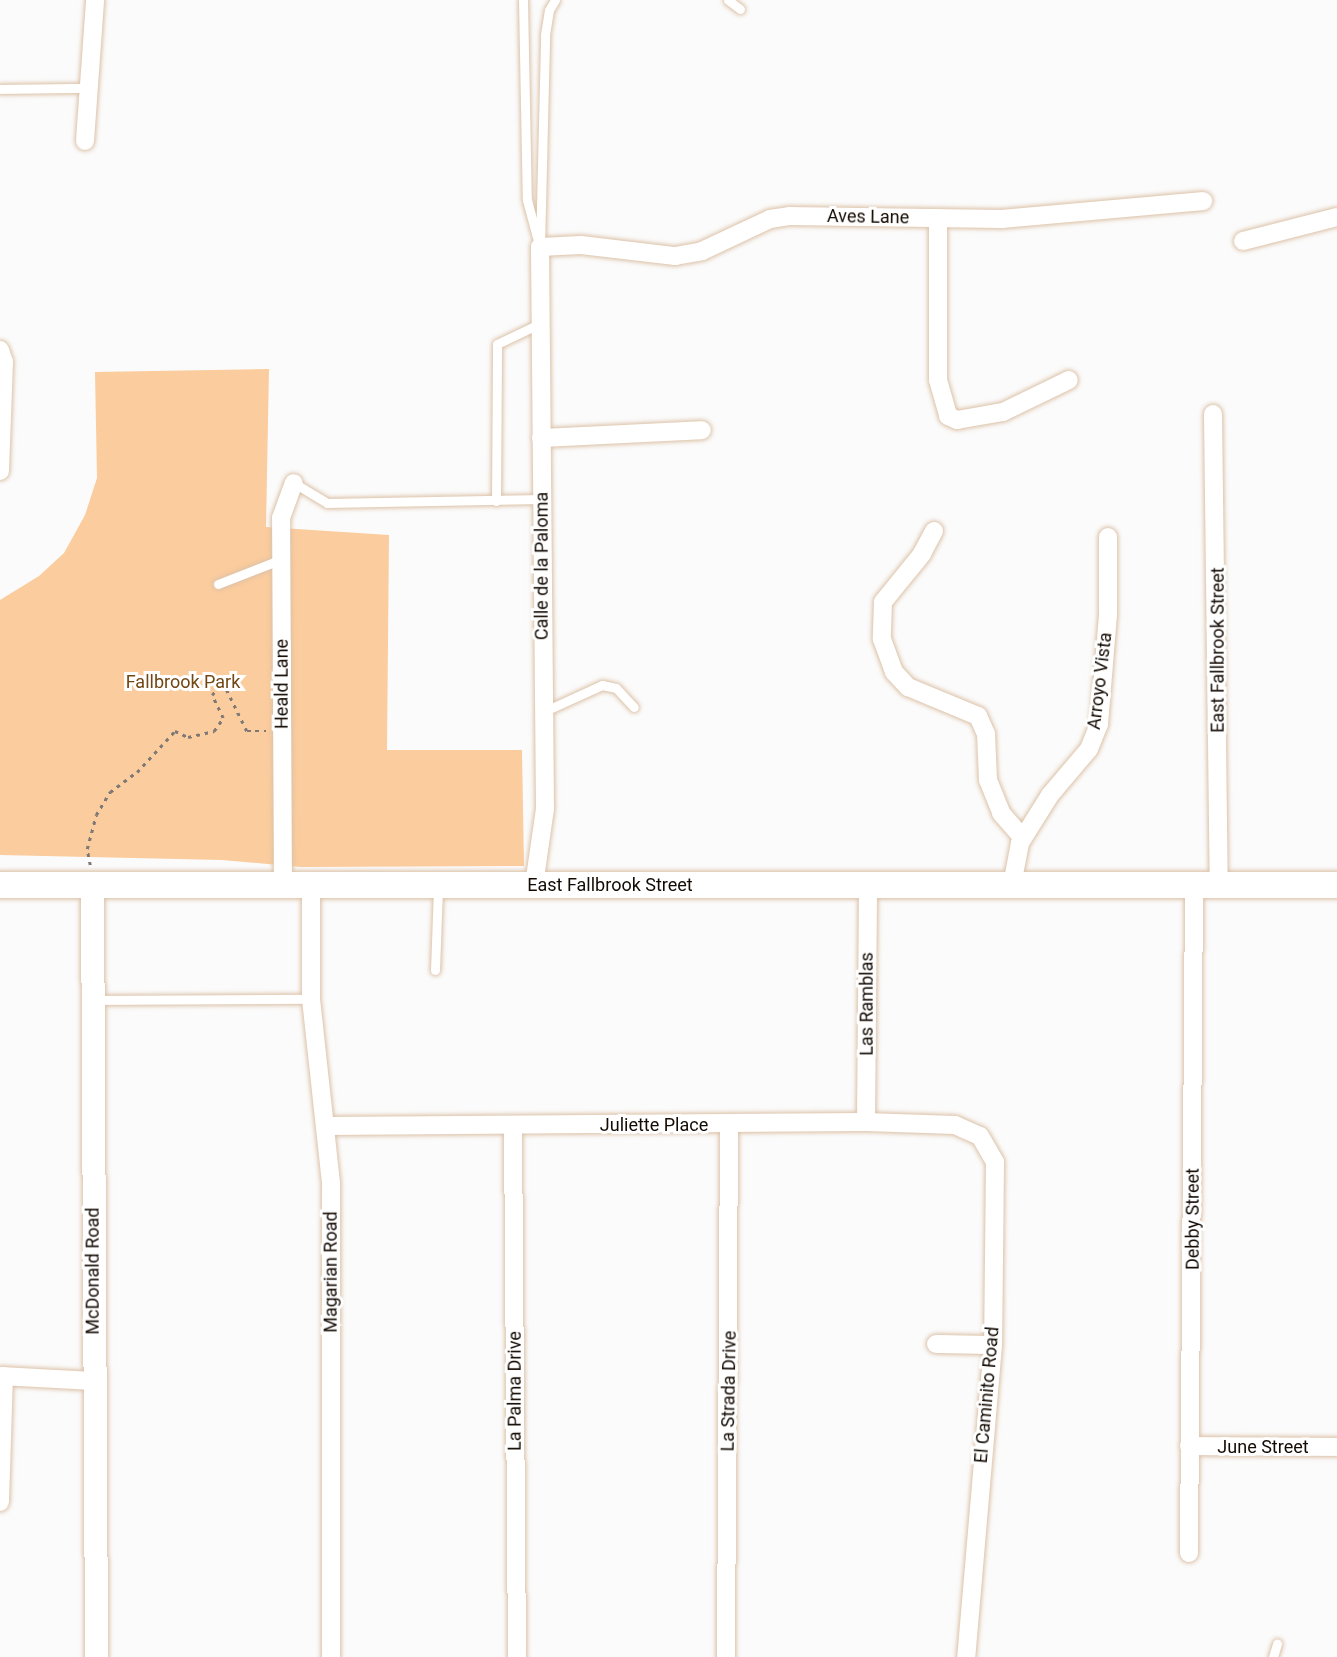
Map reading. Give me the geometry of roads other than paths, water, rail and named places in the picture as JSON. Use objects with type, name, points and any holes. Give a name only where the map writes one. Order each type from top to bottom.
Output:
[{"type":"main road","name":"East Fallbrook Street","points":[[0,885],[311,888],[534,885],[1337,885]]},
{"type":"street","points":[[85,142],[94,0]]},
{"type":"street","name":"Aves Lane","points":[[540,247],[581,245],[675,257],[702,251],[779,217],[1002,219],[1203,201]]},
{"type":"street","points":[[1243,241],[1337,217]]},
{"type":"street","points":[[938,218],[938,380],[948,416],[957,420],[1003,412],[1069,380]]},
{"type":"street","name":"Calle de la Paloma","points":[[534,885],[545,809],[540,247]]},
{"type":"street","points":[[0,350],[4,424],[0,471]]},
{"type":"street","name":"East Fallbrook Street","points":[[1207,885],[1213,414]]},
{"type":"street","points":[[541,438],[702,430]]},
{"type":"street","name":"Heald Lane","points":[[283,888],[281,518],[294,483]]},
{"type":"street","points":[[934,530],[922,554],[883,602],[882,639],[894,672],[908,687],[978,716],[986,734],[988,780],[996,802],[1023,838]]},
{"type":"street","name":"Arroyo Vista","points":[[1012,885],[1023,838],[1050,795],[1089,749],[1099,724],[1108,615],[1108,537]]},
{"type":"street","name":"Debby Street","points":[[1189,1553],[1189,1446],[1207,885]]},
{"type":"street","name":"McDonald Road","points":[[92,886],[96,1657]]},
{"type":"street","name":"Las Ramblas","points":[[866,1122],[868,886]]},
{"type":"street","name":"Magarian Road","points":[[311,888],[311,999],[331,1184],[331,1657]]},
{"type":"street","name":"Juliette Place","points":[[325,1126],[866,1122],[955,1125],[980,1136]]},
{"type":"street","name":"La Palma Drive","points":[[513,1125],[517,1657]]},
{"type":"street","name":"La Strada Drive","points":[[726,1657],[729,1125]]},
{"type":"street","name":"El Caminito Road","points":[[966,1657],[993,1345],[995,1162],[980,1136]]},
{"type":"street","points":[[936,1344],[993,1345]]},
{"type":"street","points":[[0,1502],[2,1376],[94,1381]]},
{"type":"street","name":"June Street","points":[[1189,1446],[1337,1447]]},
{"type":"lane","points":[[523,0],[527,200],[540,247]]},
{"type":"lane","points":[[540,247],[545,35],[549,10],[555,0]]},
{"type":"lane","points":[[728,0],[740,9]]},
{"type":"lane","points":[[0,89],[88,88]]},
{"type":"lane","points":[[496,500],[497,344],[539,324]]},
{"type":"lane","points":[[294,483],[327,503],[541,499]]},
{"type":"lane","points":[[218,584],[282,559]]},
{"type":"lane","points":[[543,712],[602,685],[616,688],[634,707]]},
{"type":"lane","points":[[435,970],[438,886]]},
{"type":"lane","points":[[92,1000],[311,999]]},
{"type":"lane","points":[[1273,1657],[1277,1644]]},
{"type":"park label","name":"Fallbrook Park","points":[[183,682]]}]
